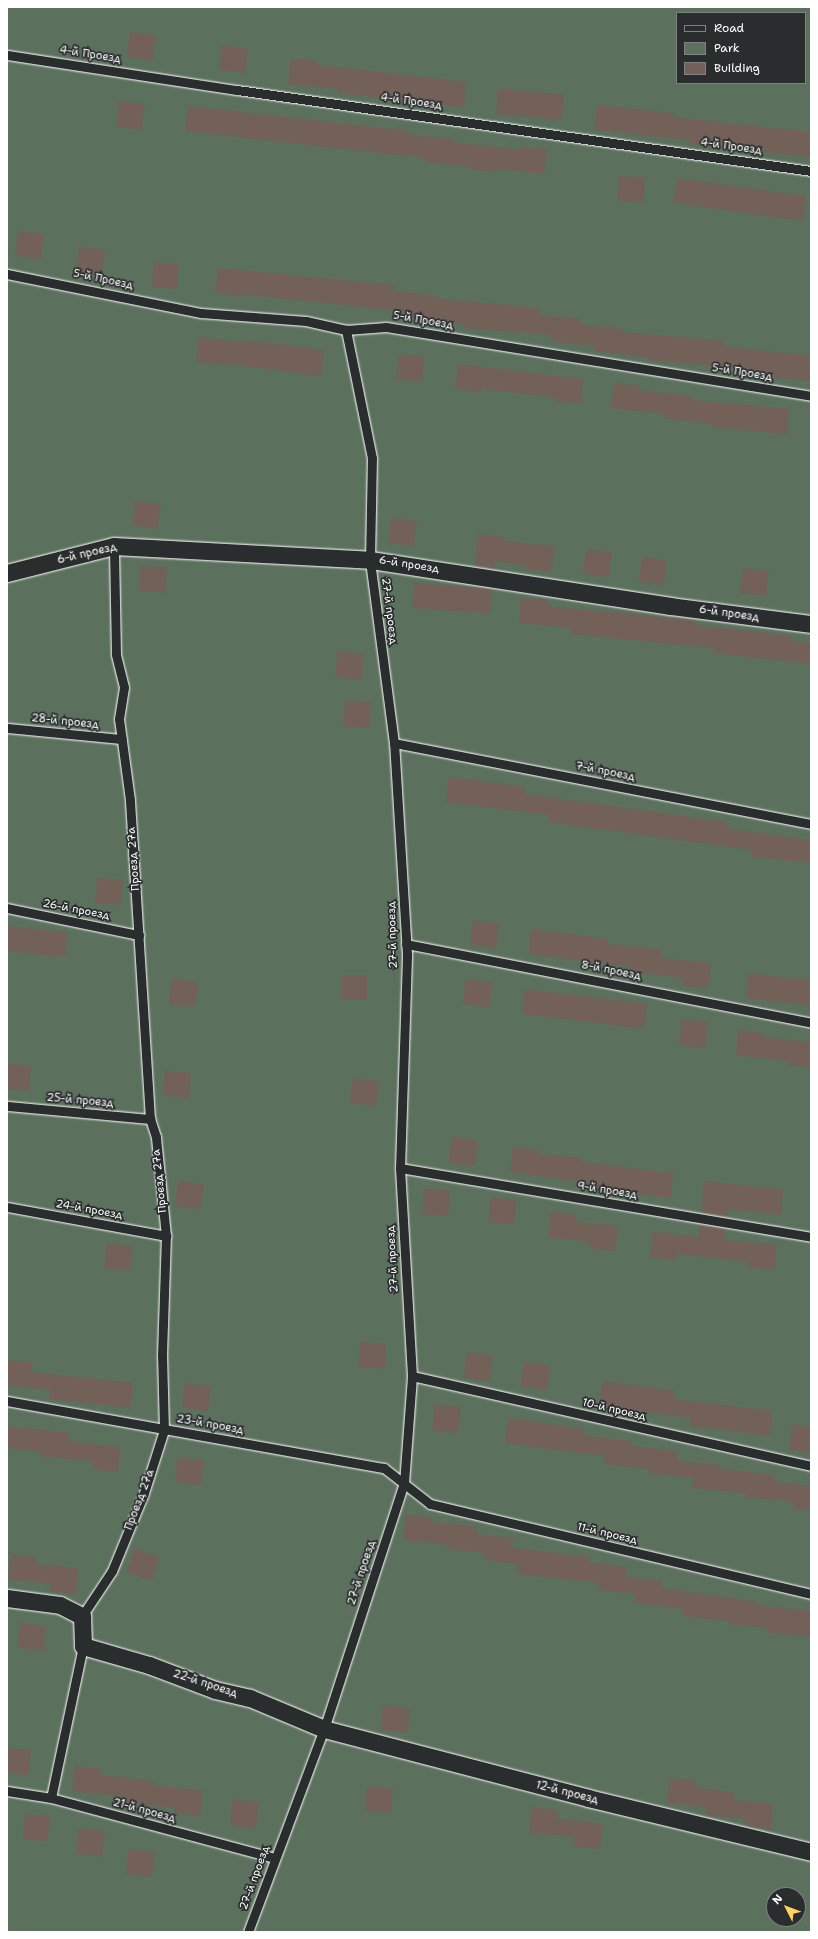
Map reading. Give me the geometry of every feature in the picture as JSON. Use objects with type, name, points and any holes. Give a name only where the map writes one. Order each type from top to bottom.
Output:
[{"type":"street","name":"6-й проезд","points":[[7,573],[114,546],[370,560],[670,606],[811,624]]},
{"type":"street","points":[[7,1598],[60,1605],[82,1616],[83,1646]]},
{"type":"street","name":"22-й проезд","points":[[83,1646],[149,1665],[215,1690],[250,1698],[324,1729]]},
{"type":"street","name":"12-й проезд","points":[[324,1729],[588,1798],[811,1852]]},
{"type":"lane","name":"4-й Проезд","points":[[7,55],[237,90],[811,171]]},
{"type":"lane","name":"5-й Проезд","points":[[7,274],[201,313],[306,321],[346,330],[386,327],[811,396]]},
{"type":"lane","name":"27-й проезд","points":[[248,1932],[324,1729],[404,1483],[412,1376],[400,1168],[406,944],[394,743],[370,560],[372,458],[346,330]]},
{"type":"lane","name":"Проезд 27а","points":[[82,1616],[112,1572],[144,1493],[164,1430],[162,1355],[166,1236],[156,1138],[150,1119],[140,935],[130,800],[119,719],[124,687],[116,654],[114,546]]},
{"type":"lane","name":"28-й проезд","points":[[7,728],[121,740]]},
{"type":"lane","name":"7-й проезд","points":[[394,743],[811,824]]},
{"type":"lane","name":"26-й проезд","points":[[7,908],[140,935]]},
{"type":"lane","name":"8-й проезд","points":[[406,944],[811,1023]]},
{"type":"lane","name":"25-й проезд","points":[[7,1106],[150,1119]]},
{"type":"lane","name":"9-й проезд","points":[[400,1168],[811,1237]]},
{"type":"lane","name":"24-й проезд","points":[[7,1208],[166,1236]]},
{"type":"lane","name":"10-й проезд","points":[[412,1376],[811,1466]]},
{"type":"lane","name":"23-й проезд","points":[[7,1401],[384,1468],[404,1483]]},
{"type":"lane","name":"11-й проезд","points":[[404,1483],[430,1504],[811,1594]]},
{"type":"lane","points":[[51,1798],[83,1646]]},
{"type":"lane","name":"21-й проезд","points":[[7,1791],[51,1798],[275,1858]]},
{"type":"green space","points":[[7,7],[811,7],[811,1932],[7,1932]]},
{"type":"building","points":[[130,32],[156,35],[153,60],[127,57]]},
{"type":"building","points":[[222,45],[248,48],[245,73],[219,70]]},
{"type":"building","points":[[291,59],[317,61],[317,65],[466,82],[464,107],[337,93],[338,89],[288,84]]},
{"type":"building","points":[[498,89],[564,95],[562,120],[496,114]]},
{"type":"building","points":[[119,101],[145,104],[142,130],[116,127]]},
{"type":"building","points":[[597,105],[674,113],[674,117],[811,132],[811,157],[689,144],[689,140],[594,130]]},
{"type":"building","points":[[188,106],[409,131],[409,135],[453,139],[453,142],[521,150],[521,146],[547,149],[544,174],[496,169],[496,172],[470,169],[470,167],[425,162],[425,158],[185,131]]},
{"type":"building","points":[[619,176],[645,178],[643,203],[617,201]]},
{"type":"building","points":[[677,178],[806,196],[802,221],[674,203]]},
{"type":"building","points":[[18,231],[44,234],[41,259],[15,256]]},
{"type":"building","points":[[79,247],[105,250],[102,275],[76,272]]},
{"type":"building","points":[[154,262],[179,264],[177,289],[152,287]]},
{"type":"building","points":[[218,268],[394,285],[393,291],[439,296],[438,299],[540,308],[539,315],[580,319],[580,324],[623,329],[622,332],[724,341],[723,346],[811,356],[810,381],[743,374],[744,368],[648,360],[648,357],[594,351],[595,346],[551,341],[552,335],[463,328],[464,324],[410,318],[410,312],[241,294],[241,296],[215,293]]},
{"type":"building","points":[[199,337],[246,343],[246,340],[324,350],[321,376],[222,363],[222,365],[196,362]]},
{"type":"building","points":[[399,354],[425,357],[422,382],[396,379]]},
{"type":"building","points":[[458,364],[583,379],[581,404],[555,401],[555,397],[481,389],[481,392],[455,389]]},
{"type":"building","points":[[614,383],[640,386],[639,390],[693,396],[692,400],[789,409],[787,434],[711,427],[712,424],[664,418],[665,414],[611,408]]},
{"type":"building","points":[[135,501],[161,504],[158,529],[132,526]]},
{"type":"building","points":[[391,518],[417,521],[414,546],[388,543]]},
{"type":"building","points":[[478,534],[504,537],[504,541],[554,546],[552,572],[526,569],[526,565],[495,561],[494,569],[475,566]]},
{"type":"building","points":[[586,549],[612,552],[609,577],[583,574]]},
{"type":"building","points":[[642,557],[667,560],[664,585],[639,582]]},
{"type":"building","points":[[141,566],[167,568],[165,593],[139,591]]},
{"type":"building","points":[[743,568],[769,571],[766,596],[740,593]]},
{"type":"building","points":[[414,583],[492,588],[490,613],[412,608]]},
{"type":"building","points":[[521,598],[547,600],[547,606],[694,620],[694,625],[792,636],[791,641],[811,643],[811,664],[714,653],[714,648],[572,634],[572,628],[519,623]]},
{"type":"building","points":[[338,651],[364,654],[361,680],[335,677]]},
{"type":"building","points":[[345,701],[371,703],[369,728],[343,726]]},
{"type":"building","points":[[449,777],[525,787],[524,794],[727,822],[727,829],[811,840],[811,863],[751,857],[752,850],[548,822],[549,815],[446,802]]},
{"type":"building","points":[[97,878],[123,880],[121,905],[95,903]]},
{"type":"building","points":[[473,920],[499,923],[496,948],[470,945]]},
{"type":"building","points":[[7,926],[68,932],[65,957],[7,951]]},
{"type":"building","points":[[531,929],[608,939],[607,944],[662,950],[661,958],[711,963],[708,988],[682,986],[683,978],[633,972],[633,967],[529,954]]},
{"type":"building","points":[[749,973],[811,981],[808,1005],[746,998]]},
{"type":"building","points":[[341,975],[367,975],[367,1000],[341,1000]]},
{"type":"building","points":[[172,979],[198,982],[195,1007],[169,1004]]},
{"type":"building","points":[[466,979],[492,982],[489,1007],[463,1004]]},
{"type":"building","points":[[525,989],[647,1004],[644,1029],[522,1014]]},
{"type":"building","points":[[682,1019],[708,1022],[705,1048],[679,1045]]},
{"type":"building","points":[[738,1030],[764,1033],[764,1037],[811,1042],[811,1067],[788,1065],[789,1061],[736,1055]]},
{"type":"building","points":[[7,1064],[31,1066],[29,1091],[7,1089]]},
{"type":"building","points":[[165,1071],[191,1073],[189,1098],[163,1096]]},
{"type":"building","points":[[353,1078],[379,1081],[376,1106],[350,1103]]},
{"type":"building","points":[[452,1137],[478,1140],[475,1166],[449,1163]]},
{"type":"building","points":[[513,1147],[539,1150],[538,1154],[582,1158],[582,1162],[673,1173],[671,1198],[594,1189],[595,1184],[510,1172]]},
{"type":"building","points":[[178,1181],[204,1184],[201,1209],[175,1206]]},
{"type":"building","points":[[704,1181],[783,1190],[781,1215],[728,1209],[727,1217],[701,1212]]},
{"type":"building","points":[[424,1189],[450,1191],[448,1216],[422,1214]]},
{"type":"building","points":[[491,1197],[517,1200],[514,1225],[488,1222]]},
{"type":"building","points":[[551,1212],[577,1215],[576,1222],[618,1226],[615,1251],[589,1248],[590,1242],[548,1237]]},
{"type":"building","points":[[700,1224],[725,1229],[724,1240],[777,1245],[774,1270],[748,1268],[749,1262],[677,1254],[676,1260],[650,1257],[653,1232],[698,1237]]},
{"type":"building","points":[[107,1243],[133,1246],[130,1271],[104,1268]]},
{"type":"building","points":[[360,1342],[386,1344],[384,1369],[358,1367]]},
{"type":"building","points":[[467,1352],[493,1355],[490,1381],[464,1378]]},
{"type":"building","points":[[7,1360],[32,1363],[31,1372],[133,1383],[130,1408],[49,1399],[51,1390],[7,1385]]},
{"type":"building","points":[[524,1362],[550,1365],[547,1390],[521,1387]]},
{"type":"building","points":[[602,1381],[675,1391],[674,1399],[772,1411],[770,1436],[690,1426],[691,1418],[599,1406]]},
{"type":"building","points":[[185,1383],[211,1386],[208,1411],[182,1408]]},
{"type":"building","points":[[435,1404],[461,1407],[458,1433],[432,1430]]},
{"type":"building","points":[[508,1418],[585,1429],[584,1436],[632,1441],[632,1446],[678,1451],[677,1461],[720,1465],[720,1469],[774,1475],[774,1482],[811,1486],[811,1511],[794,1509],[794,1502],[746,1497],[746,1493],[692,1488],[693,1478],[649,1473],[649,1469],[604,1464],[605,1456],[505,1443]]},
{"type":"building","points":[[792,1425],[811,1427],[811,1452],[789,1450]]},
{"type":"building","points":[[7,1426],[69,1433],[68,1441],[120,1447],[118,1472],[92,1469],[93,1461],[40,1456],[41,1452],[7,1448]]},
{"type":"building","points":[[178,1457],[204,1460],[201,1485],[175,1482]]},
{"type":"building","points":[[406,1515],[432,1518],[432,1522],[477,1527],[476,1534],[513,1538],[512,1548],[590,1557],[589,1563],[627,1567],[626,1577],[663,1581],[662,1588],[757,1602],[756,1605],[811,1611],[811,1637],[766,1632],[767,1628],[728,1624],[729,1621],[682,1616],[683,1609],[634,1603],[635,1594],[598,1590],[599,1583],[517,1574],[518,1564],[484,1560],[485,1553],[448,1549],[448,1545],[403,1540]]},
{"type":"building","points":[[134,1549],[159,1556],[152,1580],[127,1573]]},
{"type":"building","points":[[11,1554],[37,1557],[36,1564],[78,1568],[76,1594],[50,1591],[51,1584],[8,1579]]},
{"type":"building","points":[[20,1623],[46,1626],[43,1651],[17,1648]]},
{"type":"building","points":[[383,1705],[410,1708],[407,1733],[380,1730]]},
{"type":"building","points":[[7,1748],[31,1750],[29,1775],[7,1773]]},
{"type":"building","points":[[75,1766],[101,1769],[101,1775],[154,1781],[153,1785],[203,1791],[200,1816],[174,1813],[175,1808],[125,1803],[126,1797],[72,1791]]},
{"type":"building","points":[[670,1778],[696,1781],[695,1788],[734,1792],[733,1800],[773,1804],[771,1829],[745,1826],[745,1819],[705,1815],[706,1807],[667,1803]]},
{"type":"building","points":[[367,1786],[393,1788],[391,1813],[365,1811]]},
{"type":"building","points":[[233,1799],[259,1802],[256,1828],[230,1825]]},
{"type":"building","points":[[532,1807],[558,1810],[557,1819],[603,1824],[600,1849],[574,1846],[575,1837],[529,1832]]},
{"type":"building","points":[[25,1814],[50,1816],[48,1841],[23,1839]]},
{"type":"building","points":[[79,1828],[105,1831],[102,1857],[76,1854]]},
{"type":"building","points":[[129,1849],[155,1852],[152,1877],[126,1874]]}]
